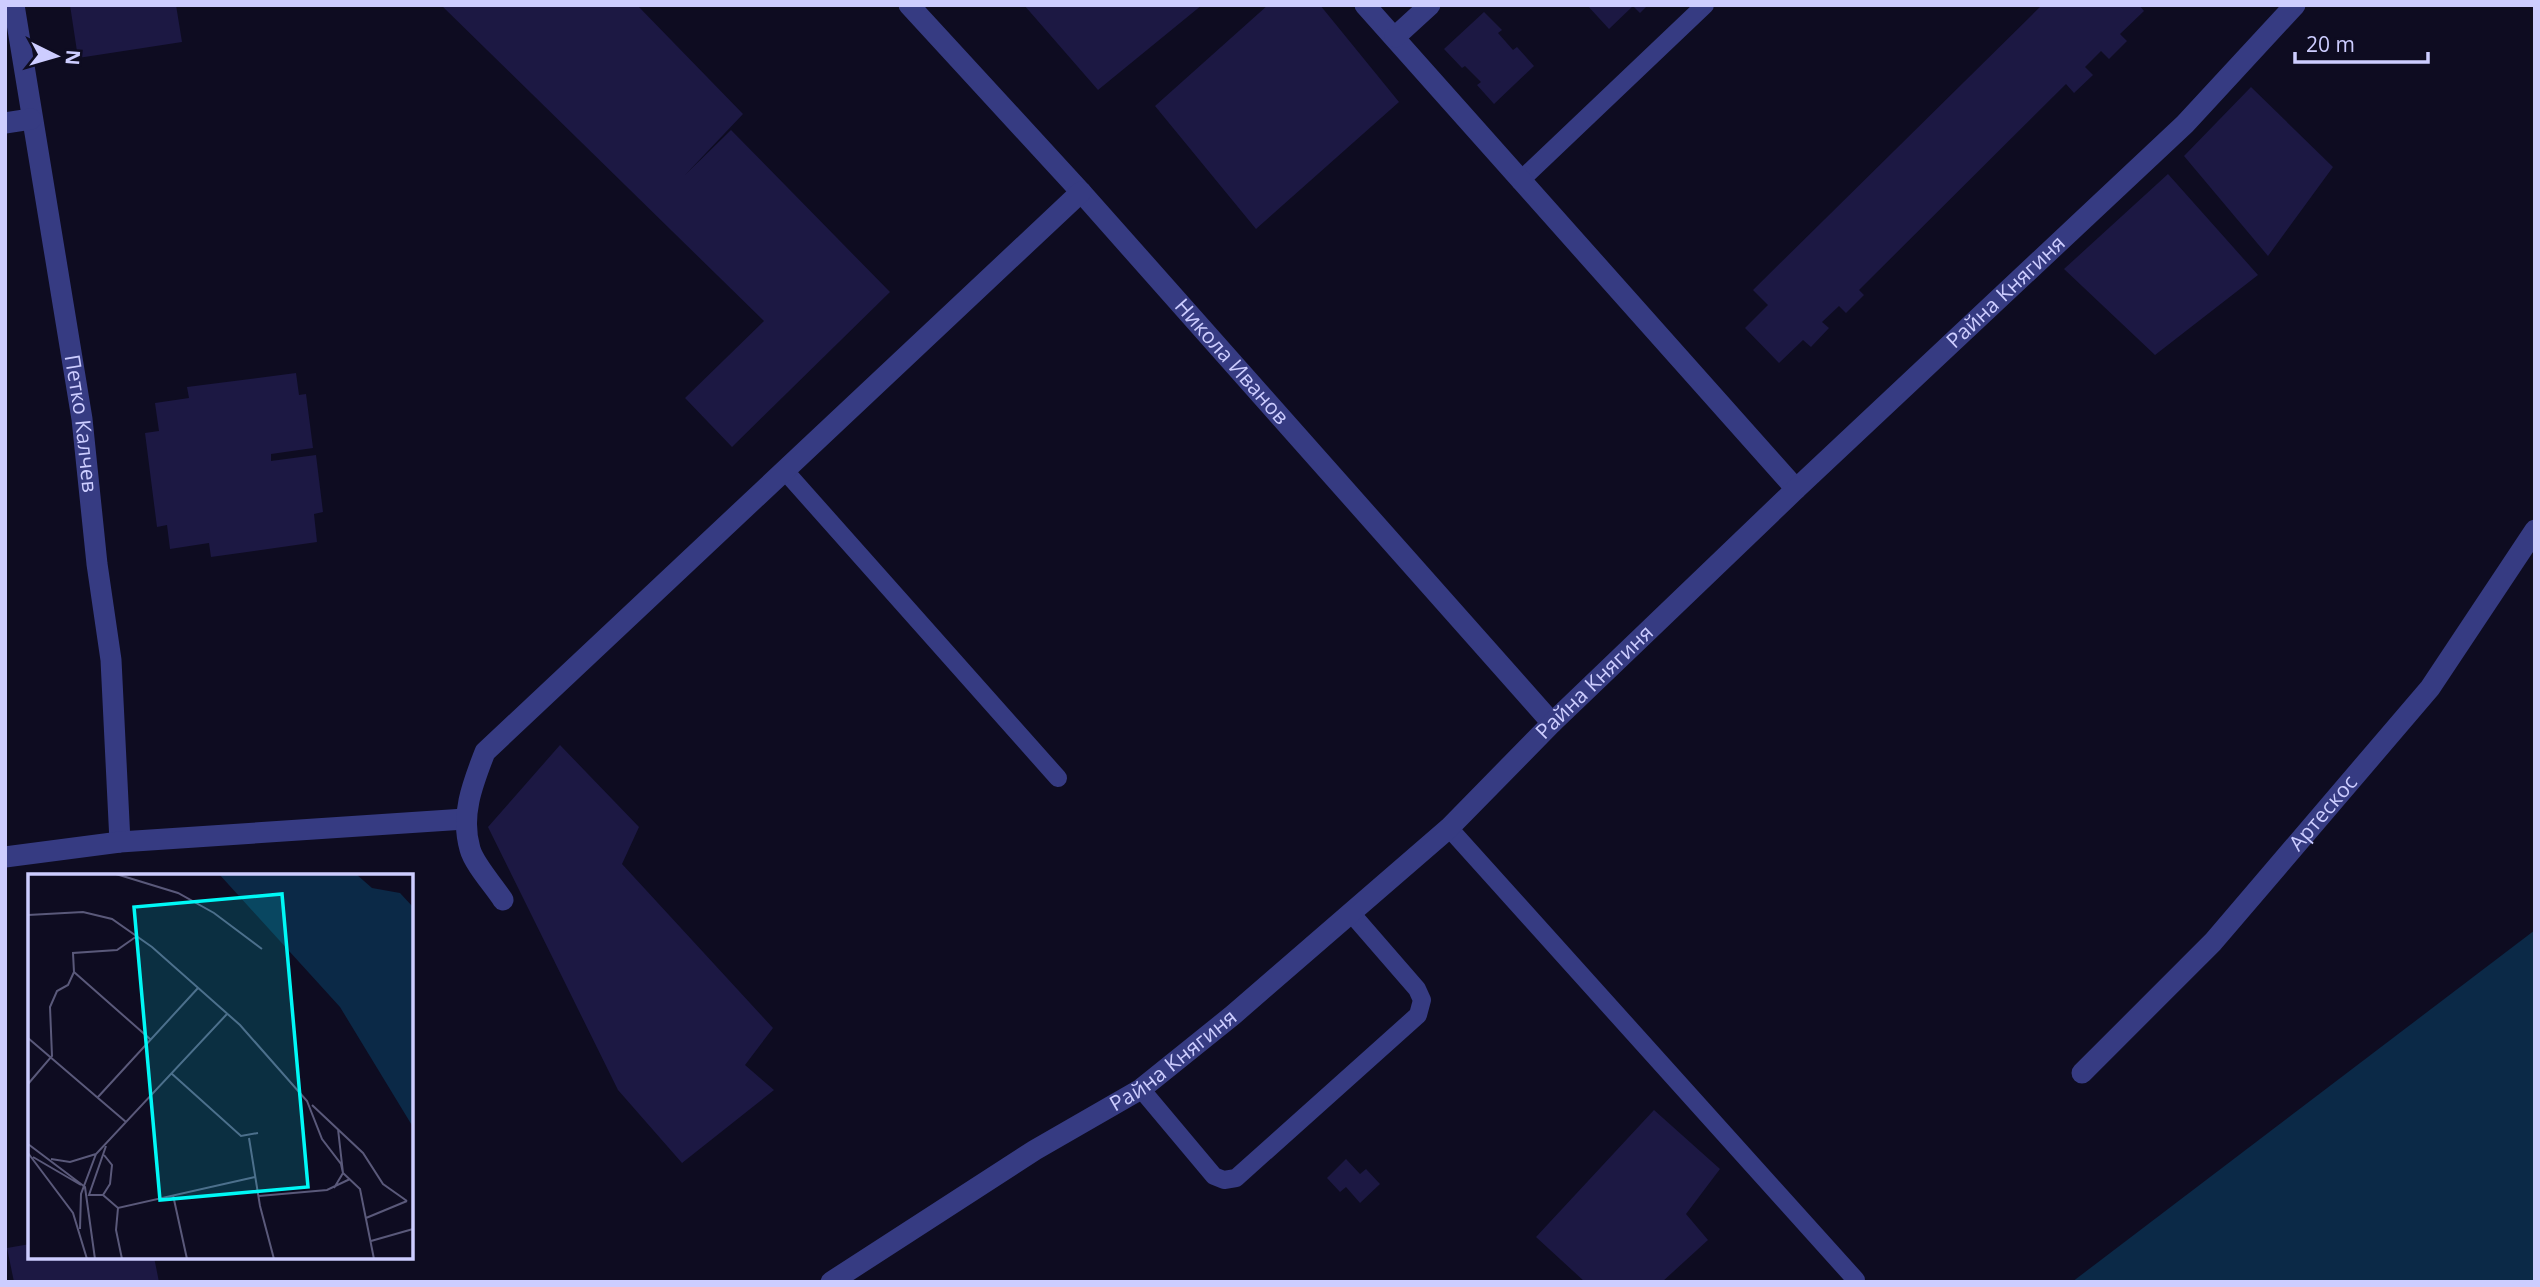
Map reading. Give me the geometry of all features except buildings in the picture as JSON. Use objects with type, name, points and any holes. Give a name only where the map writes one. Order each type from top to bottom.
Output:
[{"type":"street","name":"Петко Калчев","points":[[14,5],[82,419],[97,564],[111,660],[120,842]]},
{"type":"street","name":"Никола Иванов","points":[[909,5],[1082,192],[1552,723]]},
{"type":"street","points":[[1366,5],[1796,489]]},
{"type":"street","points":[[1395,37],[1430,5]]},
{"type":"street","name":"Райна Княгиня","points":[[831,1282],[1035,1150],[1140,1089],[1233,1015],[1352,913],[1449,828],[1552,723],[1796,489],[2185,124],[2295,6]]},
{"type":"street","points":[[5,123],[32,119]]},
{"type":"street","points":[[503,900],[470,851],[465,819],[473,784],[485,752],[1082,192]]},
{"type":"street","name":"Артескос","points":[[2082,1073],[2213,942],[2430,688],[2535,530]]},
{"type":"street","points":[[5,858],[120,842],[465,819]]},
{"type":"lane","points":[[1520,181],[1705,5]]},
{"type":"lane","points":[[785,471],[1059,778]]},
{"type":"lane","points":[[1449,828],[1856,1280]]},
{"type":"lane","points":[[1140,1089],[1214,1176],[1224,1180],[1236,1178],[1418,1015],[1422,1000],[1417,989],[1352,913]]},
{"type":"water","points":[[2535,930],[2535,1282],[2072,1282]]}]
